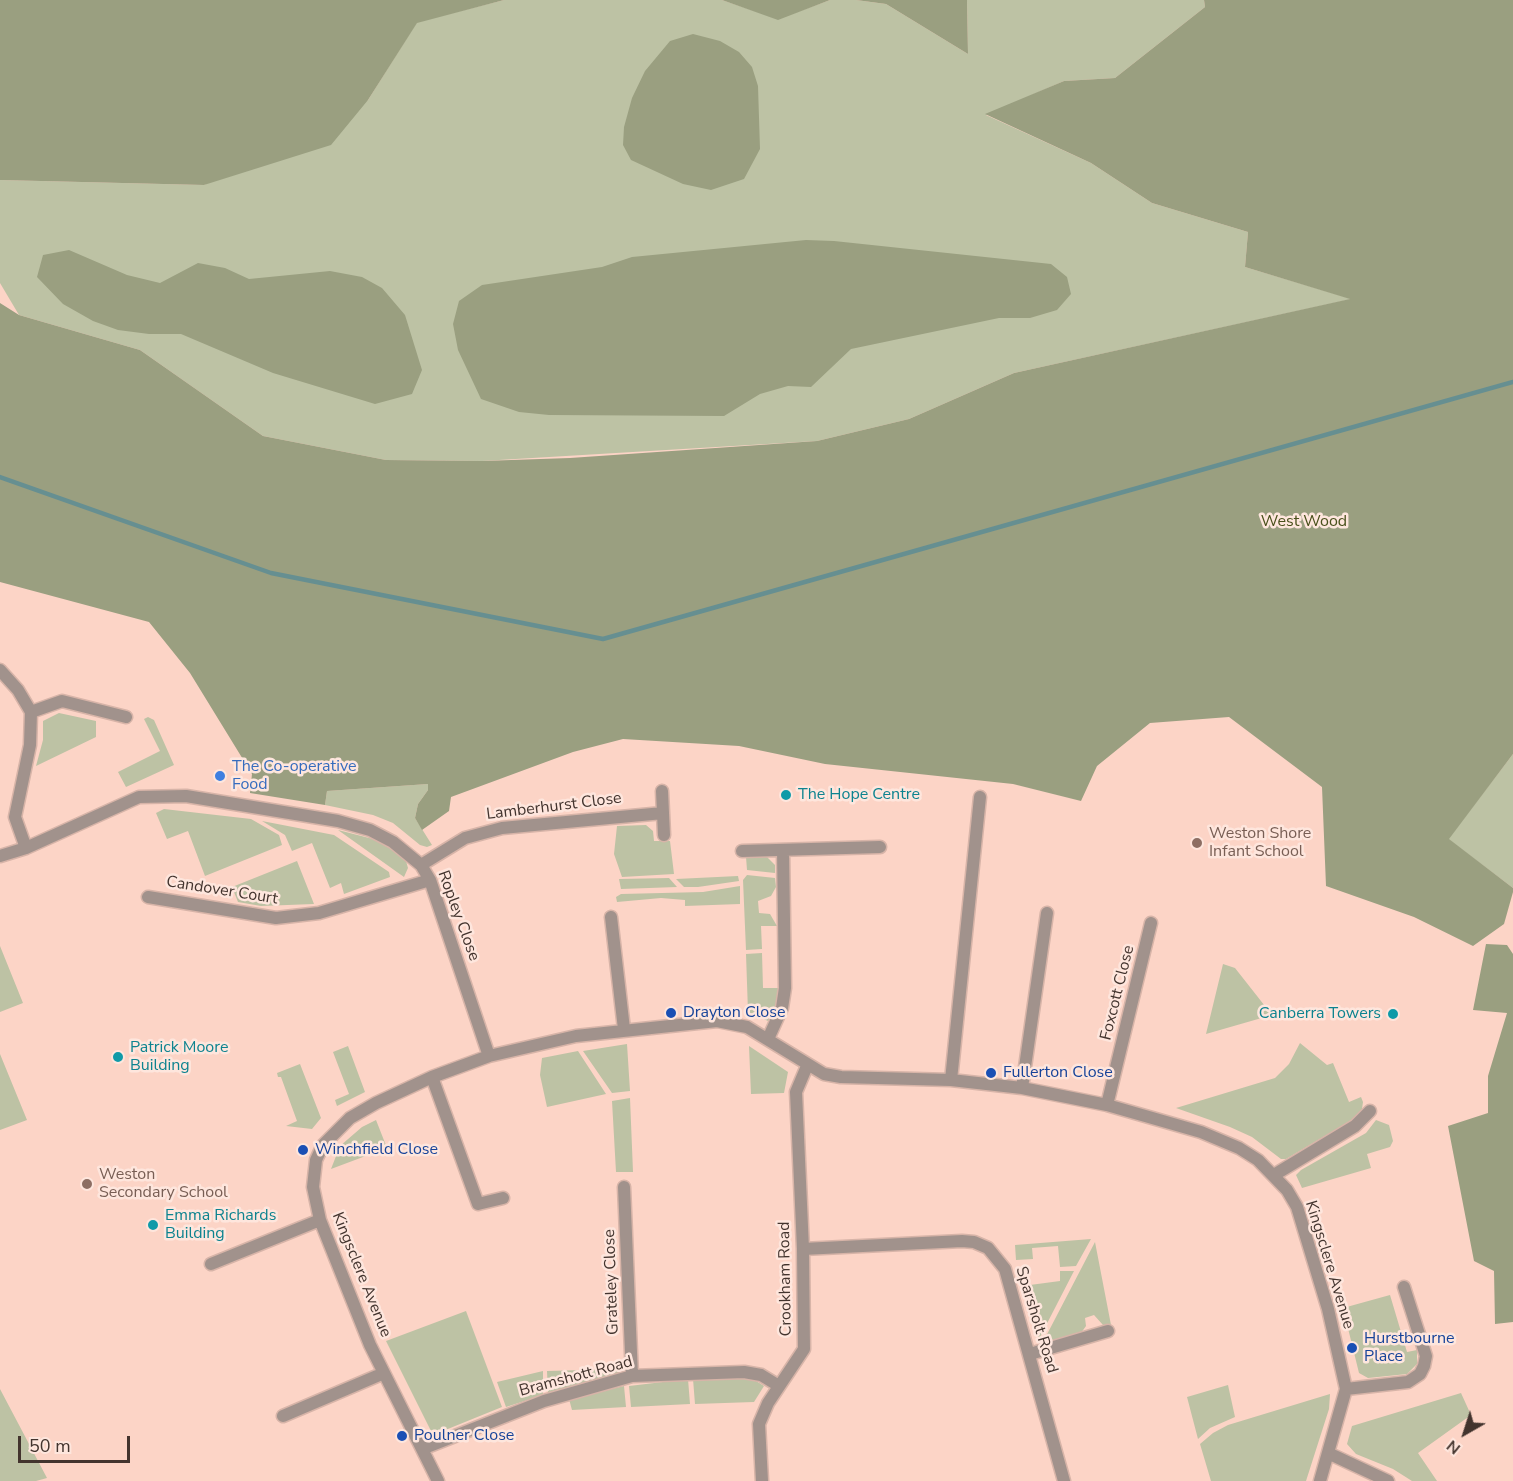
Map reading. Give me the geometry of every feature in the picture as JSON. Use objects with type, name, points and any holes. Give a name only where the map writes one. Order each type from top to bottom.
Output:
[{"type":"street","points":[[0,670],[18,690],[31,712],[30,745],[15,817],[26,848],[0,856]]},
{"type":"street","points":[[31,712],[62,701],[126,717]]},
{"type":"street","points":[[662,791],[664,835]]},
{"type":"street","name":"Ropley Close","points":[[26,848],[138,797],[186,796],[338,821],[370,830],[393,842],[421,865],[430,879],[489,1056]]},
{"type":"street","points":[[951,1080],[980,797]]},
{"type":"street","name":"Lamberhurst Close","points":[[421,865],[442,850],[484,831],[593,818],[663,813]]},
{"type":"street","points":[[742,850],[880,847]]},
{"type":"street","points":[[768,1039],[782,1008],[785,988],[783,850]]},
{"type":"street","name":"Candover Court","points":[[148,897],[276,918],[319,913],[430,879]]},
{"type":"street","points":[[1022,1088],[1047,914]]},
{"type":"street","points":[[611,917],[624,1029]]},
{"type":"street","name":"Foxcott Close","points":[[1107,1105],[1151,923]]},
{"type":"street","name":"Kingsclere Avenue","points":[[438,1481],[384,1373],[337,1266],[320,1220],[313,1187],[316,1161],[323,1145],[350,1118],[432,1077],[489,1056],[576,1035],[717,1021],[747,1027],[807,1066],[824,1074],[841,1077],[951,1080],[1022,1088],[1107,1105],[1201,1132],[1239,1148],[1274,1175],[1297,1207],[1328,1308],[1346,1389],[1320,1481]]},
{"type":"street","name":"Crookham Road","points":[[762,1481],[759,1424],[768,1403],[804,1349],[803,1249],[796,1092],[807,1066]]},
{"type":"street","points":[[432,1077],[478,1204],[503,1198]]},
{"type":"street","points":[[1274,1175],[1298,1158],[1355,1126],[1370,1111]]},
{"type":"street","name":"Grateley Close","points":[[624,1187],[632,1377]]},
{"type":"street","points":[[212,1264],[320,1220]]},
{"type":"street","name":"Sparsholt Road","points":[[803,1249],[962,1241],[988,1248],[1005,1269],[1064,1481]]},
{"type":"street","points":[[1346,1389],[1408,1382],[1420,1374],[1426,1356],[1404,1287]]},
{"type":"street","points":[[1030,1354],[1108,1331]]},
{"type":"street","name":"Bramshott Road","points":[[422,1449],[544,1401],[632,1377],[744,1372],[761,1375],[779,1386]]},
{"type":"street","points":[[283,1416],[384,1373]]},
{"type":"street","points":[[1328,1453],[1388,1481]]},
{"type":"green space","points":[[0,0],[504,0],[417,23],[368,100],[331,145],[204,185],[0,180]]},
{"type":"green space","points":[[504,0],[722,0],[778,19],[830,0],[856,0],[886,4],[968,54],[967,0],[1204,0],[1205,7],[1115,78],[1064,81],[986,115],[1091,163],[1152,203],[1248,232],[1245,267],[1352,299],[1014,373],[909,419],[817,441],[482,461],[386,460],[263,436],[140,350],[19,315],[0,283],[0,180],[204,185],[368,100],[417,22]]},
{"type":"green space","points":[[722,0],[830,0],[778,20]]},
{"type":"green space","points":[[856,0],[967,0],[968,54],[886,4]]},
{"type":"green space","name":"West Wood","points":[[1204,0],[1513,0],[1513,754],[1449,839],[1513,888],[1513,892],[1504,924],[1473,946],[1414,917],[1326,886],[1322,787],[1229,717],[1150,723],[1097,766],[1081,801],[1013,784],[825,764],[739,746],[623,739],[573,752],[451,797],[449,811],[422,830],[415,818],[418,804],[428,790],[428,784],[327,791],[325,805],[250,793],[252,774],[190,673],[149,622],[0,582],[0,303],[19,315],[140,350],[263,436],[386,460],[482,461],[570,458],[817,441],[909,419],[1014,373],[1350,299],[1245,267],[1248,232],[1152,203],[1091,163],[985,114],[1064,81],[1115,78],[1205,7]]},
{"type":"green space","points":[[693,34],[720,41],[739,52],[752,67],[758,86],[760,149],[744,179],[711,190],[683,184],[631,160],[623,145],[624,127],[632,98],[645,71],[670,41]]},
{"type":"green space","points":[[806,240],[1051,264],[1067,277],[1071,294],[1057,310],[1030,318],[999,318],[851,349],[811,387],[788,386],[760,394],[724,416],[549,415],[519,412],[481,399],[458,350],[453,324],[459,301],[482,285],[602,267],[632,257]]},
{"type":"green space","points":[[69,250],[127,275],[160,283],[198,263],[225,268],[249,279],[330,271],[362,277],[382,288],[405,315],[422,370],[412,394],[375,404],[273,373],[181,334],[149,334],[118,330],[93,321],[63,304],[37,277],[43,255]]},
{"type":"green space","points":[[59,713],[96,721],[96,737],[36,766],[43,740],[43,721]]},
{"type":"green space","points":[[148,717],[154,720],[174,765],[126,787],[118,772],[160,751],[144,719]]},
{"type":"green space","points":[[1513,754],[1513,888],[1448,839]]},
{"type":"green space","points":[[428,784],[428,790],[418,804],[415,818],[432,845],[427,847],[420,845],[393,823],[373,815],[325,805],[327,791]]},
{"type":"green space","points":[[164,809],[251,819],[279,835],[282,845],[205,876],[188,831],[167,839],[156,813]]},
{"type":"green space","points":[[262,821],[334,835],[389,872],[390,877],[344,894],[341,883],[330,888],[312,843],[292,851],[285,835]]},
{"type":"green space","points":[[646,825],[653,831],[654,841],[670,841],[674,874],[622,877],[614,854],[617,826]]},
{"type":"green space","points":[[338,830],[377,840],[392,848],[406,861],[408,868],[404,877]]},
{"type":"green space","points":[[746,857],[767,857],[775,865],[775,873],[747,870]]},
{"type":"green space","points":[[297,861],[314,904],[261,906],[238,902],[232,887]]},
{"type":"green space","points":[[747,875],[775,878],[776,887],[771,896],[758,901],[759,913],[770,914],[777,926],[761,926],[762,949],[746,950],[743,880]]},
{"type":"green space","points":[[738,876],[739,881],[698,887],[684,887],[676,879]]},
{"type":"green space","points":[[669,878],[677,887],[621,889],[619,879]]},
{"type":"green space","points":[[740,886],[740,904],[685,906],[685,900],[661,898],[617,902],[616,897],[621,894],[703,892]]},
{"type":"green space","points":[[1486,944],[1507,945],[1513,954],[1513,1322],[1495,1324],[1494,1271],[1474,1261],[1448,1126],[1488,1113],[1488,1076],[1507,1013],[1473,1010]]},
{"type":"green space","points":[[0,946],[23,1003],[0,1012]]},
{"type":"green space","points":[[762,953],[763,988],[779,988],[776,1008],[768,1021],[748,1012],[746,954]]},
{"type":"green space","points":[[1223,964],[1235,968],[1272,1015],[1206,1034]]},
{"type":"green space","points":[[1300,1043],[1327,1065],[1333,1063],[1349,1102],[1361,1097],[1363,1102],[1362,1109],[1352,1120],[1286,1159],[1281,1159],[1252,1137],[1176,1108],[1275,1078],[1289,1064]]},
{"type":"green space","points":[[627,1044],[630,1091],[612,1093],[583,1051]]},
{"type":"green space","points":[[348,1046],[365,1092],[337,1106],[335,1100],[349,1094],[333,1052]]},
{"type":"green space","points":[[749,1046],[788,1072],[784,1093],[751,1094]]},
{"type":"green space","points":[[578,1051],[606,1094],[547,1107],[540,1075],[542,1058]]},
{"type":"green space","points":[[0,1054],[27,1120],[0,1130]]},
{"type":"green space","points":[[300,1064],[321,1118],[312,1129],[286,1126],[297,1121],[281,1077],[278,1077],[277,1073]]},
{"type":"green space","points":[[630,1098],[633,1172],[616,1172],[612,1101]]},
{"type":"green space","points":[[376,1120],[387,1148],[331,1169],[340,1146],[362,1127]]},
{"type":"green space","points":[[1376,1120],[1389,1125],[1393,1141],[1390,1147],[1367,1154],[1371,1168],[1302,1188],[1296,1175],[1301,1170],[1366,1133]]},
{"type":"green space","points":[[1091,1239],[1076,1266],[1060,1267],[1058,1246],[1032,1248],[1033,1259],[1016,1260],[1015,1245]]},
{"type":"green space","points":[[1095,1242],[1111,1325],[1103,1325],[1094,1315],[1085,1318],[1086,1326],[1081,1333],[1042,1344]]},
{"type":"green space","points":[[1060,1271],[1074,1271],[1039,1339],[1021,1274],[1026,1273],[1030,1285],[1060,1281]]},
{"type":"green space","points":[[1390,1295],[1407,1352],[1417,1350],[1417,1364],[1407,1374],[1368,1378],[1359,1373],[1343,1308]]},
{"type":"green space","points":[[466,1311],[502,1407],[433,1435],[386,1341]]},
{"type":"green space","points":[[619,1369],[620,1375],[548,1394],[547,1371]]},
{"type":"green space","points":[[543,1371],[543,1395],[506,1407],[497,1382]]},
{"type":"green space","points":[[688,1379],[690,1404],[631,1407],[629,1386]]},
{"type":"green space","points":[[693,1379],[753,1379],[764,1386],[754,1402],[695,1404]]},
{"type":"green space","points":[[1228,1385],[1235,1417],[1210,1428],[1198,1439],[1187,1397]]},
{"type":"green space","points":[[624,1386],[626,1407],[572,1410],[569,1399]]},
{"type":"green space","points":[[0,1389],[47,1478],[36,1481],[0,1481]]},
{"type":"green space","points":[[1461,1393],[1471,1415],[1418,1453],[1437,1481],[1412,1481],[1393,1469],[1356,1454],[1347,1444],[1352,1426]]},
{"type":"green space","points":[[1330,1394],[1329,1409],[1306,1481],[1211,1481],[1200,1444],[1213,1433],[1228,1425]]},
{"type":"waterway","points":[[0,477],[271,573],[603,639],[1513,382]]},
{"type":"place","name":"The Co-operative Food","points":[[220,776]]},
{"type":"place","name":"The Hope Centre","points":[[786,795]]},
{"type":"place","name":"Weston Shore Infant School","points":[[1197,843]]},
{"type":"place","name":"Drayton Close","points":[[671,1013]]},
{"type":"place","name":"Canberra Towers","points":[[1393,1014]]},
{"type":"place","name":"Patrick Moore Building","points":[[118,1057]]},
{"type":"place","name":"Fullerton Close","points":[[991,1073]]},
{"type":"place","name":"Winchfield Close","points":[[303,1150]]},
{"type":"place","name":"Weston Secondary School","points":[[87,1184]]},
{"type":"place","name":"Emma Richards Building","points":[[153,1225]]},
{"type":"place","name":"Hurstbourne Place","points":[[1352,1348]]},
{"type":"place","name":"Poulner Close","points":[[402,1436]]}]
